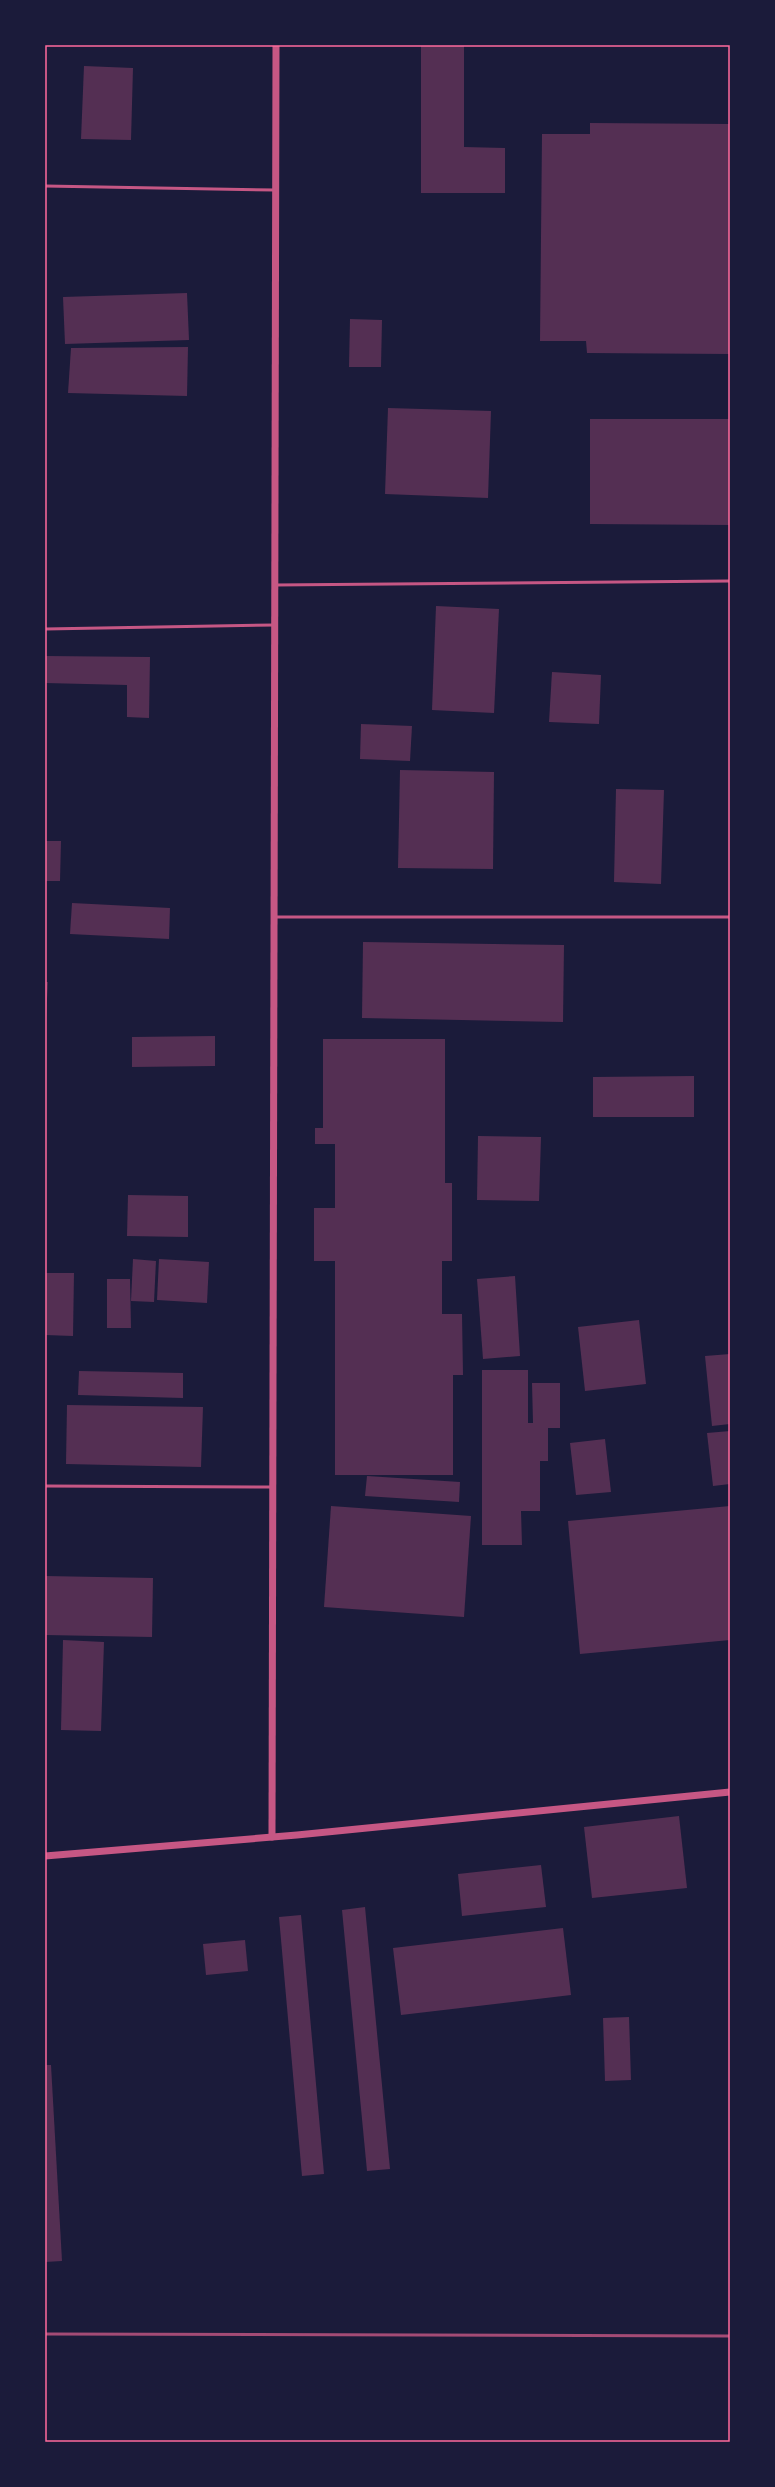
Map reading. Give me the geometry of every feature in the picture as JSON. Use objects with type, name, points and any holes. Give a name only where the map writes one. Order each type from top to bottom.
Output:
[{"type":"street","points":[[272,1837],[276,45]]},
{"type":"street","points":[[45,1856],[272,1837],[730,1792]]},
{"type":"lane","points":[[45,186],[276,190]]},
{"type":"lane","points":[[275,585],[730,581]]},
{"type":"lane","points":[[45,629],[275,624]]},
{"type":"lane","points":[[274,917],[730,917]]},
{"type":"lane","points":[[45,1486],[273,1487]]},
{"type":"building","points":[[421,45],[464,45],[464,147],[505,148],[505,193],[421,193]]},
{"type":"building","points":[[84,66],[133,68],[131,140],[81,139]]},
{"type":"building","points":[[590,123],[730,124],[730,354],[587,353],[586,341],[540,341],[542,134],[590,134]]},
{"type":"building","points":[[187,293],[189,340],[65,344],[63,297]]},
{"type":"building","points":[[350,319],[382,320],[381,367],[349,367]]},
{"type":"building","points":[[188,347],[187,396],[68,393],[71,348]]},
{"type":"building","points":[[388,408],[491,411],[488,498],[385,494]]},
{"type":"building","points":[[590,419],[730,419],[730,525],[590,524]]},
{"type":"building","points":[[436,606],[499,609],[494,713],[432,710]]},
{"type":"building","points":[[45,656],[150,657],[149,718],[127,717],[127,685],[45,683]]},
{"type":"building","points":[[552,672],[601,675],[599,724],[549,722]]},
{"type":"building","points":[[361,724],[412,726],[410,761],[360,759]]},
{"type":"building","points":[[400,770],[494,772],[493,869],[398,868]]},
{"type":"building","points":[[616,789],[664,790],[661,884],[614,882]]},
{"type":"building","points":[[45,841],[61,841],[60,881],[45,881]]},
{"type":"building","points":[[72,903],[170,908],[169,939],[70,934]]},
{"type":"building","points":[[363,942],[564,945],[563,1022],[362,1018]]},
{"type":"building","points":[[45,982],[48,982],[46,1017],[45,1017]]},
{"type":"building","points":[[215,1036],[215,1066],[132,1067],[132,1037]]},
{"type":"building","points":[[323,1039],[445,1039],[445,1183],[452,1183],[452,1261],[442,1261],[442,1314],[462,1314],[463,1375],[453,1375],[453,1475],[335,1475],[335,1261],[314,1261],[314,1208],[335,1208],[335,1144],[315,1144],[315,1128],[323,1128]]},
{"type":"building","points":[[694,1076],[694,1117],[593,1117],[593,1077]]},
{"type":"building","points":[[478,1136],[541,1137],[539,1201],[477,1200]]},
{"type":"building","points":[[128,1195],[188,1196],[188,1237],[127,1236]]},
{"type":"building","points":[[133,1259],[156,1261],[154,1302],[131,1301]]},
{"type":"building","points":[[159,1259],[209,1262],[207,1303],[157,1300]]},
{"type":"building","points":[[45,1273],[74,1273],[73,1336],[45,1335]]},
{"type":"building","points":[[515,1276],[520,1356],[483,1359],[477,1279]]},
{"type":"building","points":[[107,1279],[130,1279],[131,1328],[107,1328]]},
{"type":"building","points":[[639,1320],[646,1384],[585,1391],[578,1327]]},
{"type":"building","points":[[730,1354],[730,1424],[712,1426],[705,1356]]},
{"type":"building","points":[[482,1370],[528,1370],[528,1423],[533,1423],[532,1383],[560,1383],[560,1428],[548,1428],[548,1461],[540,1461],[540,1511],[521,1511],[522,1545],[482,1545]]},
{"type":"building","points":[[79,1371],[183,1373],[183,1398],[78,1395]]},
{"type":"building","points":[[67,1405],[203,1407],[201,1467],[66,1464]]},
{"type":"building","points":[[730,1431],[730,1484],[713,1486],[707,1433]]},
{"type":"building","points":[[605,1439],[611,1492],[576,1495],[570,1443]]},
{"type":"building","points":[[367,1476],[460,1482],[459,1502],[365,1496]]},
{"type":"building","points":[[331,1506],[471,1516],[464,1617],[324,1607]]},
{"type":"building","points":[[730,1506],[730,1640],[580,1654],[568,1521]]},
{"type":"building","points":[[45,1576],[153,1578],[152,1637],[45,1635]]},
{"type":"building","points":[[63,1640],[104,1642],[101,1731],[61,1730]]},
{"type":"building","points":[[679,1816],[687,1888],[592,1898],[584,1827]]},
{"type":"building","points":[[541,1865],[546,1907],[462,1916],[458,1874]]},
{"type":"building","points":[[365,1907],[390,2169],[367,2171],[342,1910]]},
{"type":"building","points":[[301,1915],[324,2174],[302,2176],[279,1917]]},
{"type":"building","points":[[563,1928],[571,1995],[401,2015],[393,1948]]},
{"type":"building","points":[[245,1940],[248,1971],[206,1975],[203,1944]]},
{"type":"building","points":[[629,2017],[631,2080],[605,2081],[603,2018]]},
{"type":"building","points":[[45,2065],[51,2065],[62,2261],[45,2262]]},
{"type":"railway","points":[[45,2334],[730,2336]]}]
